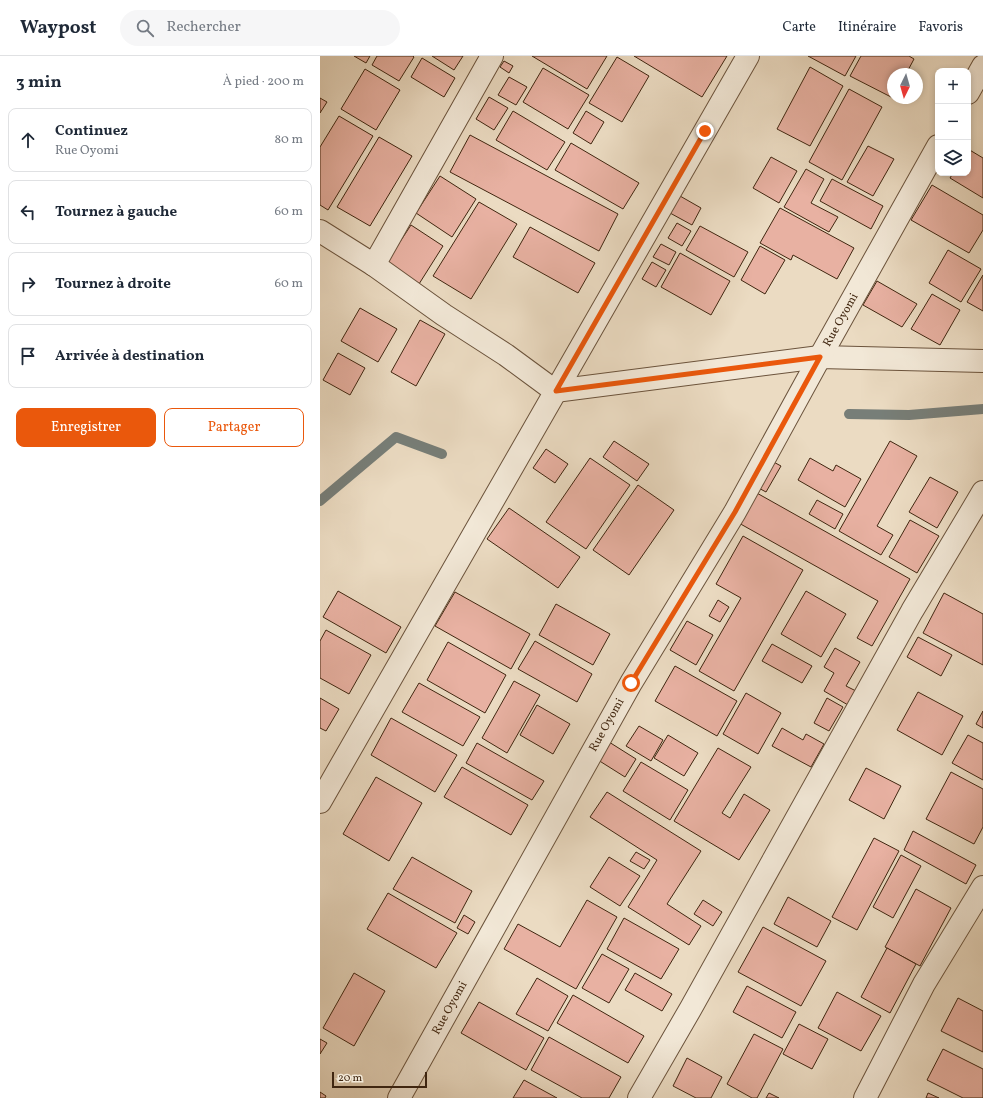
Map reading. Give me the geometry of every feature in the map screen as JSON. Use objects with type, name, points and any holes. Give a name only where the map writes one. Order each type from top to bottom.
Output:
[{"type":"street","points":[[374,265],[492,56]]},
{"type":"street","points":[[320,802],[748,56]]},
{"type":"street","points":[[971,88],[983,66]]},
{"type":"street","name":"Rue Oyomi","points":[[399,1098],[631,683],[735,512],[935,151]]},
{"type":"street","points":[[320,230],[374,265],[444,315],[506,355],[556,391],[820,357],[983,361]]},
{"type":"street","points":[[639,1098],[912,611],[983,492]]},
{"type":"street","points":[[865,1098],[924,984],[983,887]]},
{"type":"building","points":[[354,56],[370,56],[366,63]]},
{"type":"building","points":[[377,56],[414,57],[399,81],[372,65]]},
{"type":"building","points":[[432,56],[463,56],[454,70]]},
{"type":"building","points":[[532,56],[607,56],[587,89]]},
{"type":"building","points":[[634,56],[727,56],[702,97]]},
{"type":"building","points":[[808,56],[856,56],[845,76]]},
{"type":"building","points":[[861,56],[909,56],[914,59],[909,68],[887,68],[887,95],[850,76]]},
{"type":"building","points":[[617,57],[649,76],[622,122],[589,103]]},
{"type":"building","points":[[422,58],[455,78],[444,97],[411,77]]},
{"type":"building","points":[[504,61],[513,66],[509,73],[500,67]]},
{"type":"building","points":[[810,67],[843,86],[810,146],[777,129]]},
{"type":"building","points":[[543,68],[589,95],[568,129],[523,102]]},
{"type":"building","points":[[365,69],[400,90],[376,130],[341,109]]},
{"type":"building","points":[[509,77],[527,87],[516,105],[498,95]]},
{"type":"building","points":[[849,89],[882,107],[842,180],[809,162]]},
{"type":"building","points":[[489,97],[508,108],[494,130],[476,119]]},
{"type":"building","points":[[320,98],[327,102],[320,113]]},
{"type":"building","points":[[513,111],[565,142],[547,170],[496,140]]},
{"type":"building","points":[[586,111],[604,122],[591,144],[573,133]]},
{"type":"building","points":[[339,116],[373,136],[328,210],[320,205],[320,147]]},
{"type":"building","points":[[470,135],[618,214],[599,251],[450,172]]},
{"type":"building","points":[[379,137],[412,156],[370,226],[337,207]]},
{"type":"building","points":[[571,143],[639,183],[623,209],[555,170]]},
{"type":"building","points":[[868,146],[894,159],[873,196],[847,182]]},
{"type":"building","points":[[971,151],[983,158],[983,198],[950,178],[951,176],[971,176]]},
{"type":"building","points":[[771,157],[797,171],[779,203],[753,188]]},
{"type":"building","points":[[806,169],[824,179],[811,203],[838,217],[829,232],[784,207]]},
{"type":"building","points":[[440,176],[476,199],[452,237],[416,213]]},
{"type":"building","points":[[832,179],[883,206],[871,229],[820,201]]},
{"type":"building","points":[[932,185],[983,215],[983,230],[969,253],[911,220]]},
{"type":"building","points":[[680,196],[701,208],[692,225],[670,213]]},
{"type":"building","points":[[479,202],[517,224],[471,299],[433,276]]},
{"type":"building","points":[[780,208],[854,248],[837,279],[793,255],[791,260],[760,243]]},
{"type":"building","points":[[677,223],[691,231],[682,246],[668,238]]},
{"type":"building","points":[[411,225],[443,246],[419,284],[386,263]]},
{"type":"building","points":[[700,226],[748,252],[734,277],[686,250]]},
{"type":"building","points":[[530,227],[595,263],[578,293],[513,257]]},
{"type":"building","points":[[661,244],[676,252],[669,265],[653,257]]},
{"type":"building","points":[[760,246],[785,260],[765,294],[741,280]]},
{"type":"building","points":[[948,250],[981,269],[961,302],[929,283]]},
{"type":"building","points":[[680,253],[730,281],[711,315],[661,287]]},
{"type":"building","points":[[652,262],[666,270],[656,287],[642,279]]},
{"type":"building","points":[[983,275],[983,311],[967,302]]},
{"type":"building","points":[[877,281],[917,304],[902,327],[863,305]]},
{"type":"building","points":[[932,294],[960,310],[940,345],[911,329]]},
{"type":"building","points":[[360,308],[397,329],[378,362],[341,341]]},
{"type":"building","points":[[420,320],[445,334],[416,386],[391,372]]},
{"type":"building","points":[[338,353],[365,368],[350,395],[323,380]]},
{"type":"building","points":[[614,441],[649,464],[637,481],[603,457]]},
{"type":"building","points":[[890,441],[917,456],[877,526],[893,535],[881,555],[839,531]]},
{"type":"building","points":[[546,449],[568,464],[555,483],[533,468]]},
{"type":"building","points":[[590,458],[630,485],[586,549],[546,522]]},
{"type":"building","points":[[810,458],[833,471],[836,465],[861,479],[845,507],[798,480]]},
{"type":"building","points":[[768,459],[781,466],[766,492],[753,485]]},
{"type":"building","points":[[930,477],[958,492],[937,528],[909,512]]},
{"type":"building","points":[[638,485],[674,510],[629,575],[593,550]]},
{"type":"building","points":[[755,492],[910,579],[872,646],[857,638],[878,601],[737,522]]},
{"type":"building","points":[[817,500],[843,514],[835,529],[809,514]]},
{"type":"building","points":[[509,508],[580,557],[558,588],[487,539]]},
{"type":"building","points":[[910,520],[939,536],[917,573],[889,557]]},
{"type":"building","points":[[743,536],[803,570],[734,691],[699,671],[741,598],[716,584]]},
{"type":"building","points":[[338,591],[401,627],[386,653],[323,617]]},
{"type":"building","points":[[806,591],[846,614],[821,657],[781,634]]},
{"type":"building","points":[[455,592],[530,634],[511,669],[435,626]]},
{"type":"building","points":[[944,593],[983,614],[983,665],[923,633]]},
{"type":"building","points":[[718,600],[729,607],[720,622],[709,616]]},
{"type":"building","points":[[556,604],[610,634],[593,665],[539,635]]},
{"type":"building","points":[[687,621],[713,635],[696,665],[670,650]]},
{"type":"building","points":[[326,630],[371,655],[349,694],[320,678],[320,641]]},
{"type":"building","points":[[918,637],[952,655],[941,676],[907,657]]},
{"type":"building","points":[[535,641],[592,674],[577,702],[518,669]]},
{"type":"building","points":[[448,642],[506,675],[485,713],[427,680]]},
{"type":"building","points":[[772,644],[812,666],[802,683],[762,661]]},
{"type":"building","points":[[835,648],[860,662],[846,686],[856,691],[848,705],[824,691],[834,673],[824,667]]},
{"type":"building","points":[[675,666],[737,701],[717,736],[655,701]]},
{"type":"building","points":[[514,681],[540,695],[507,753],[482,738]]},
{"type":"building","points":[[419,683],[480,717],[463,746],[402,712]]},
{"type":"building","points":[[918,692],[963,716],[942,755],[897,730]]},
{"type":"building","points":[[746,693],[781,713],[758,754],[723,734]]},
{"type":"building","points":[[320,698],[339,709],[326,731],[320,728]]},
{"type":"building","points":[[827,698],[843,707],[829,731],[814,723]]},
{"type":"building","points":[[537,705],[570,724],[553,754],[520,735]]},
{"type":"building","points":[[983,711],[983,728],[976,724]]},
{"type":"building","points":[[391,718],[457,755],[435,792],[371,755]]},
{"type":"building","points":[[639,726],[663,740],[651,761],[626,746]]},
{"type":"building","points":[[782,728],[803,740],[806,734],[824,744],[811,767],[772,746]]},
{"type":"building","points":[[668,735],[698,753],[684,776],[654,758]]},
{"type":"building","points":[[968,735],[983,743],[983,780],[952,763]]},
{"type":"building","points":[[609,742],[636,759],[625,777],[598,760]]},
{"type":"building","points":[[477,743],[544,781],[532,800],[466,763]]},
{"type":"building","points":[[718,748],[751,767],[722,813],[730,818],[744,794],[770,810],[739,860],[674,821]]},
{"type":"building","points":[[641,762],[688,790],[670,820],[623,791]]},
{"type":"building","points":[[462,767],[528,805],[511,835],[444,797]]},
{"type":"building","points":[[866,768],[901,786],[884,819],[849,800]]},
{"type":"building","points":[[951,772],[983,789],[983,827],[974,844],[926,819]]},
{"type":"building","points":[[376,777],[422,803],[389,861],[343,834]]},
{"type":"building","points":[[607,792],[701,851],[667,904],[701,926],[689,945],[628,907],[657,860],[590,817]]},
{"type":"building","points":[[913,831],[976,865],[966,884],[904,850]]},
{"type":"building","points":[[874,838],[899,851],[857,930],[832,917]]},
{"type":"building","points":[[636,852],[650,860],[644,869],[630,861]]},
{"type":"building","points":[[901,855],[921,866],[893,918],[873,907]]},
{"type":"building","points":[[412,857],[472,891],[455,923],[393,889]]},
{"type":"building","points":[[609,857],[640,876],[620,906],[590,887]]},
{"type":"building","points":[[916,889],[951,908],[920,966],[885,947]]},
{"type":"building","points":[[388,893],[457,933],[436,968],[367,929]]},
{"type":"building","points":[[788,897],[831,921],[817,947],[774,924]]},
{"type":"building","points":[[587,900],[617,917],[576,989],[504,949],[518,924],[560,947]]},
{"type":"building","points":[[703,900],[722,912],[713,926],[694,914]]},
{"type":"building","points":[[464,915],[475,922],[468,934],[457,928]]},
{"type":"building","points":[[624,918],[679,949],[661,979],[607,949]]},
{"type":"building","points":[[763,927],[826,961],[801,1006],[738,972]]},
{"type":"building","points":[[887,948],[916,964],[890,1013],[861,997]]},
{"type":"building","points":[[602,954],[629,969],[609,1003],[582,988]]},
{"type":"building","points":[[354,973],[385,991],[354,1046],[323,1028]]},
{"type":"building","points":[[635,973],[672,994],[662,1011],[625,990]]},
{"type":"building","points":[[537,978],[568,996],[548,1031],[516,1014]]},
{"type":"building","points":[[747,986],[796,1012],[782,1038],[733,1012]]},
{"type":"building","points":[[837,992],[881,1016],[861,1051],[818,1028]]},
{"type":"building","points":[[573,995],[644,1036],[628,1063],[557,1023]]},
{"type":"building","points":[[958,998],[983,1011],[983,1052],[941,1031]]},
{"type":"building","points":[[479,1002],[544,1038],[526,1070],[461,1033]]},
{"type":"building","points":[[799,1024],[828,1039],[812,1069],[783,1054]]},
{"type":"building","points":[[754,1034],[783,1049],[757,1098],[752,1098],[727,1084]]},
{"type":"building","points":[[549,1037],[621,1077],[609,1098],[582,1098],[531,1070]]},
{"type":"building","points":[[320,1039],[327,1043],[320,1054]]},
{"type":"building","points":[[943,1049],[983,1069],[983,1098],[963,1098],[927,1080]]},
{"type":"building","points":[[687,1058],[722,1077],[711,1098],[696,1098],[673,1086]]},
{"type":"building","points":[[524,1080],[557,1098],[513,1098]]},
{"type":"building","points":[[320,1092],[326,1096],[325,1098],[320,1098]]},
{"type":"building","points":[[769,1093],[779,1098],[766,1098]]},
{"type":"building","points":[[928,1093],[939,1098],[926,1098]]},
{"type":"waterway","points":[[849,414],[909,415],[983,409]]},
{"type":"waterway","points":[[320,501],[396,437],[442,454]]},
{"type":"route","points":[[631,683],[735,512],[820,357],[556,391],[705,131]]}]
